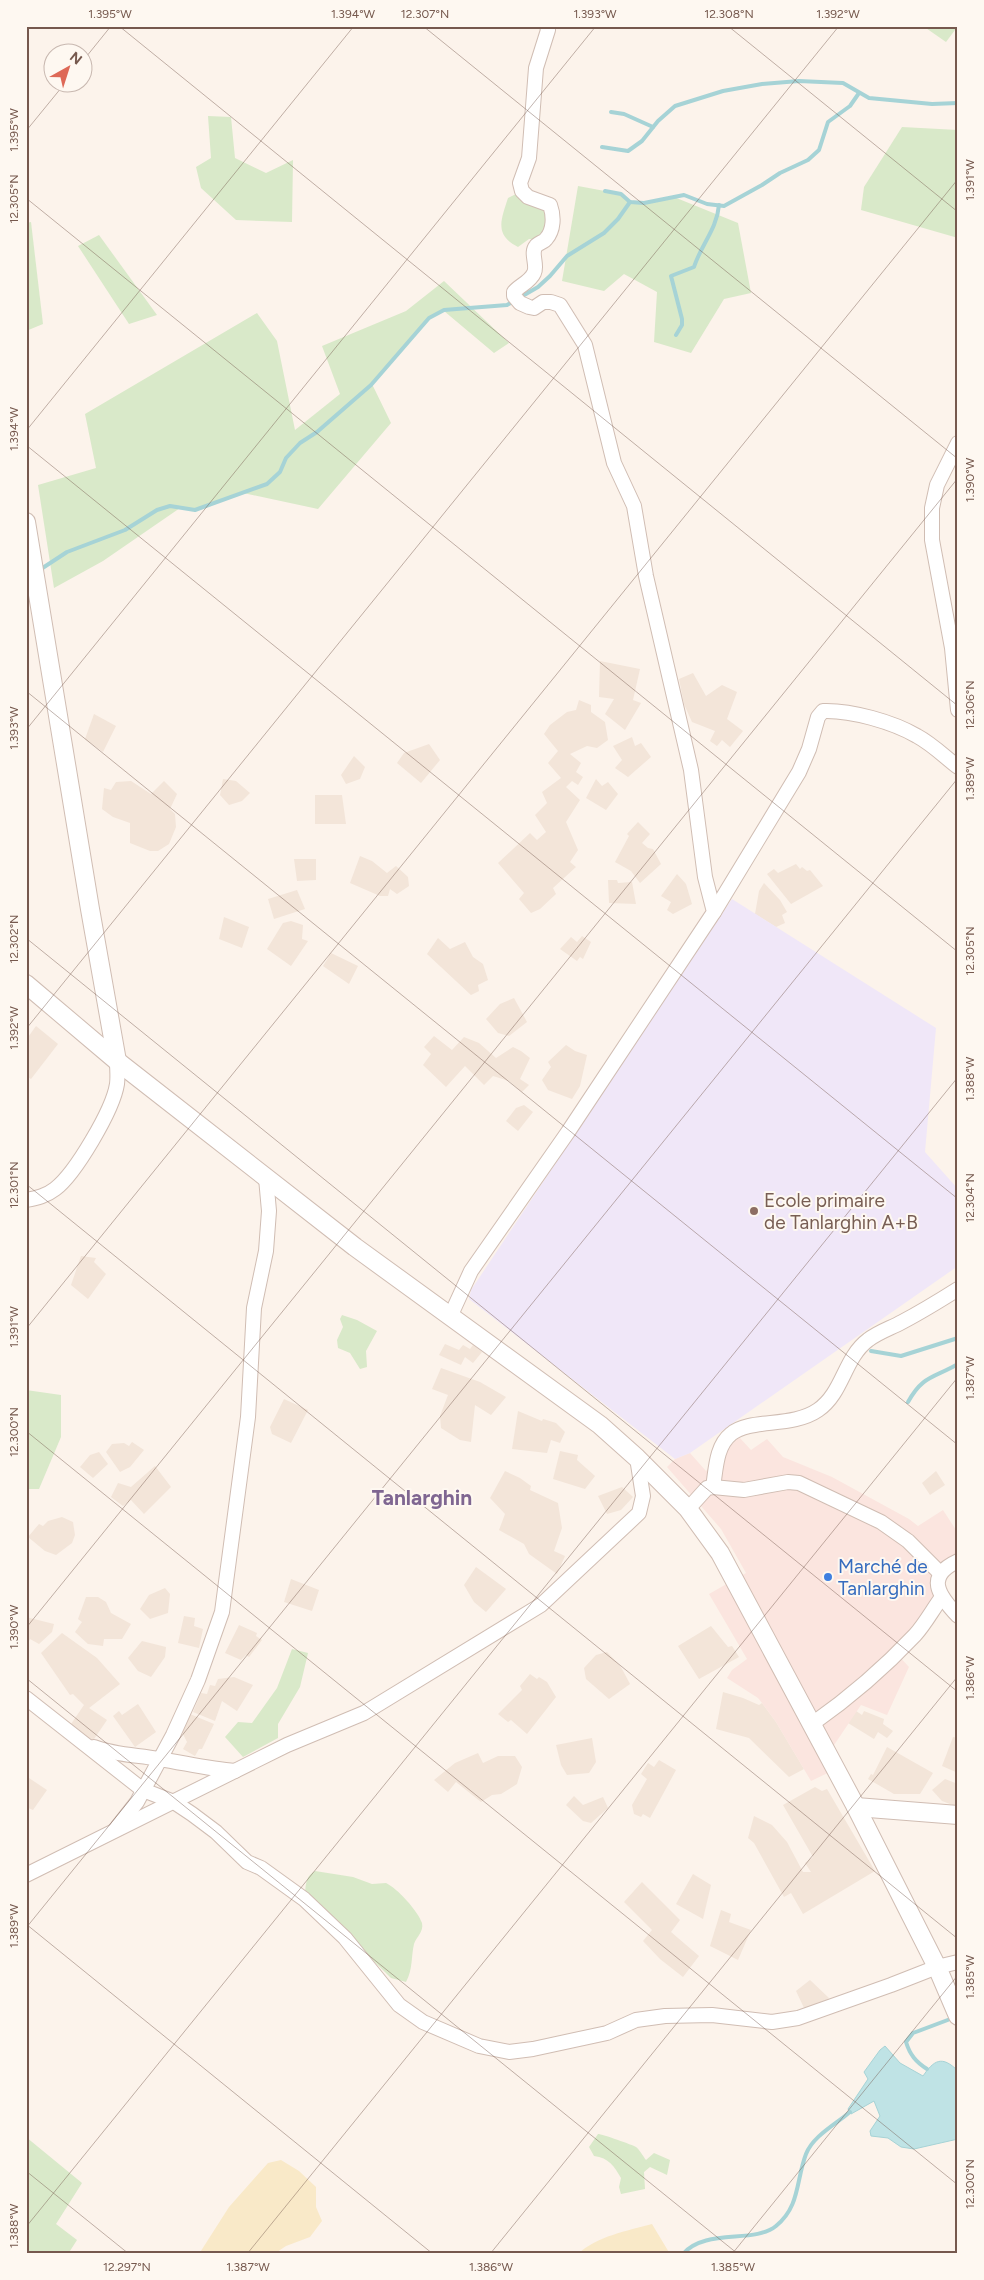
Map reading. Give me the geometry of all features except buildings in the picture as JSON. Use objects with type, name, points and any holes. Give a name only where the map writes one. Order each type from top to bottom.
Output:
[{"type":"street","points":[[547,26],[548,30],[533,84],[529,158],[520,183],[522,191],[528,196],[550,205],[554,215],[552,227],[546,240],[536,246],[534,273],[529,280],[519,286],[514,292],[514,296],[520,303],[534,308],[543,302],[560,305],[584,345],[614,463],[634,506],[646,576],[691,770],[705,877],[714,912]]},
{"type":"street","points":[[958,443],[937,485],[932,508],[932,540],[950,638],[958,710]]},
{"type":"street","points":[[26,522],[117,1061],[118,1084],[91,1142],[66,1180],[44,1196],[26,1200]]},
{"type":"street","points":[[450,1316],[471,1271],[574,1124],[714,912],[799,772],[809,749],[818,717],[823,711],[837,710],[885,722],[917,736],[958,767]]},
{"type":"street","points":[[26,984],[117,1061],[355,1248],[600,1425],[637,1458],[688,1509],[720,1553],[812,1724],[856,1807],[936,1967],[958,2016]]},
{"type":"street","points":[[113,1832],[137,1802],[160,1759],[198,1680],[222,1612],[248,1417],[254,1308],[266,1251],[269,1212],[266,1178]]},
{"type":"street","points":[[713,1487],[719,1450],[731,1433],[744,1427],[786,1423],[808,1416],[819,1410],[833,1395],[847,1366],[857,1351],[868,1340],[930,1307],[958,1289]]},
{"type":"street","points":[[26,1875],[287,1745],[364,1713],[541,1605],[639,1513],[643,1496],[637,1458]]},
{"type":"street","points":[[688,1509],[707,1488],[744,1490],[788,1482],[799,1483],[881,1522],[908,1541],[939,1572]]},
{"type":"street","points":[[958,1561],[939,1572],[936,1581],[942,1597],[958,1616]]},
{"type":"street","points":[[812,1724],[846,1700],[896,1654],[916,1634],[942,1597]]},
{"type":"street","points":[[26,1698],[143,1790],[174,1802],[216,1832],[247,1862],[261,1868],[304,1899],[345,1938],[399,2005],[423,2022],[479,2046],[509,2052],[533,2049],[607,2033],[636,2020],[665,2016],[712,2015],[772,2022],[781,2021],[798,2018],[936,1967],[958,1962]]},
{"type":"street","points":[[86,1744],[121,1754],[205,1768],[236,1771]]},
{"type":"street","points":[[856,1807],[958,1815]]},
{"type":"shaded area","points":[[600,661],[640,669],[633,700],[641,703],[625,730],[605,714],[614,699],[599,697]]},
{"type":"shaded area","points":[[693,673],[706,696],[722,685],[737,692],[727,719],[743,731],[730,747],[722,740],[717,746],[710,741],[715,731],[692,722],[684,704],[679,679]]},
{"type":"shaded area","points":[[579,700],[591,705],[591,712],[605,722],[608,740],[597,748],[587,746],[570,754],[581,763],[576,772],[583,777],[578,785],[572,781],[566,787],[580,800],[566,822],[578,850],[570,862],[576,867],[553,888],[556,894],[540,909],[531,913],[519,899],[524,893],[498,863],[530,833],[537,840],[546,832],[535,815],[547,803],[542,792],[561,778],[548,763],[558,751],[544,734],[550,725],[567,712],[576,710]]},
{"type":"shaded area","points":[[94,714],[116,726],[103,752],[85,739]]},
{"type":"shaded area","points":[[632,737],[635,746],[641,743],[651,757],[628,777],[615,768],[622,760],[613,746]]},
{"type":"shaded area","points":[[429,744],[440,760],[421,783],[397,763],[404,753]]},
{"type":"shaded area","points":[[354,756],[365,767],[360,779],[346,784],[341,775]]},
{"type":"shaded area","points":[[223,779],[236,781],[250,793],[242,801],[229,805],[220,795]]},
{"type":"shaded area","points":[[596,779],[602,786],[608,782],[618,794],[606,810],[586,798]]},
{"type":"shaded area","points":[[131,781],[151,794],[164,781],[177,794],[170,809],[175,814],[176,827],[169,844],[158,851],[150,851],[130,843],[130,823],[113,817],[102,809],[104,788],[111,790],[116,782]]},
{"type":"shaded area","points":[[315,795],[342,795],[346,824],[315,824]]},
{"type":"shaded area","points":[[638,822],[650,834],[642,843],[648,848],[653,849],[661,864],[640,883],[631,871],[615,862],[629,836],[627,834]]},
{"type":"shaded area","points":[[360,856],[372,861],[387,873],[396,866],[408,877],[409,886],[397,894],[390,889],[388,896],[380,896],[350,883]]},
{"type":"shaded area","points":[[294,859],[316,859],[316,880],[297,881]]},
{"type":"shaded area","points":[[796,864],[800,869],[802,867],[807,871],[810,870],[823,886],[791,904],[767,874],[774,869],[778,873]]},
{"type":"shaded area","points":[[677,874],[686,884],[692,904],[673,914],[667,910],[671,902],[661,896]]},
{"type":"shaded area","points":[[608,880],[617,880],[618,883],[632,882],[636,904],[609,903]]},
{"type":"shaded area","points":[[764,883],[780,900],[787,912],[782,915],[785,923],[776,927],[755,914],[759,891]]},
{"type":"shaded area","points":[[297,890],[305,909],[274,919],[268,899]]},
{"type":"shaded area","points":[[732,899],[936,1028],[925,1152],[958,1189],[958,1266],[690,1453],[675,1459],[469,1299],[471,1290]]},
{"type":"shaded area","points":[[224,917],[249,927],[242,948],[219,939]]},
{"type":"shaded area","points":[[291,921],[303,925],[302,939],[308,941],[291,966],[267,949],[283,923]]},
{"type":"shaded area","points":[[582,936],[591,942],[583,959],[580,957],[577,961],[560,949],[571,937],[577,942]]},
{"type":"shaded area","points":[[438,938],[450,949],[465,942],[473,957],[483,964],[488,980],[478,985],[479,991],[471,995],[427,954]]},
{"type":"shaded area","points":[[331,953],[358,966],[349,984],[323,966]]},
{"type":"shaded area","points":[[514,998],[527,1022],[509,1036],[498,1033],[486,1019],[500,1004]]},
{"type":"shaded area","points":[[36,1026],[58,1044],[31,1079],[26,1076],[26,1040]]},
{"type":"shaded area","points":[[434,1036],[452,1050],[464,1037],[479,1043],[496,1058],[513,1047],[521,1051],[530,1058],[520,1079],[529,1085],[522,1092],[509,1081],[493,1076],[484,1085],[465,1066],[446,1087],[423,1065],[431,1054],[424,1047]]},
{"type":"shaded area","points":[[566,1045],[575,1051],[587,1055],[580,1086],[572,1099],[548,1090],[542,1080],[551,1067],[548,1062]]},
{"type":"shaded area","points":[[524,1105],[533,1112],[518,1131],[506,1121],[516,1108]]},
{"type":"shaded area","points":[[81,1256],[96,1258],[94,1262],[106,1274],[88,1299],[71,1285]]},
{"type":"shaded area","points":[[445,1344],[459,1350],[463,1345],[470,1349],[473,1345],[482,1352],[473,1363],[465,1357],[461,1365],[439,1355]]},
{"type":"shaded area","points":[[441,1368],[480,1382],[506,1397],[491,1415],[475,1405],[471,1442],[460,1440],[441,1428],[440,1416],[448,1395],[432,1389]]},
{"type":"shaded area","points":[[284,1399],[308,1410],[291,1443],[272,1434],[270,1427]]},
{"type":"shaded area","points":[[518,1411],[542,1421],[543,1419],[556,1423],[565,1432],[560,1443],[551,1440],[547,1453],[512,1449]]},
{"type":"shaded area","points":[[739,1437],[751,1450],[767,1439],[783,1457],[832,1477],[909,1519],[918,1526],[943,1510],[958,1533],[958,1561],[939,1572],[939,1592],[896,1653],[909,1667],[887,1715],[861,1705],[828,1754],[836,1769],[811,1781],[776,1722],[758,1698],[727,1678],[732,1670],[747,1659],[709,1594],[746,1573],[721,1529],[667,1467],[675,1459],[690,1453],[706,1471]]},
{"type":"shaded area","points":[[132,1442],[144,1450],[130,1467],[120,1472],[106,1452],[112,1444],[124,1443],[129,1446]]},
{"type":"shaded area","points":[[560,1451],[578,1455],[577,1460],[595,1476],[585,1489],[553,1479]]},
{"type":"shaded area","points":[[99,1452],[108,1464],[93,1478],[80,1467],[90,1455]]},
{"type":"shaded area","points":[[155,1466],[171,1487],[144,1514],[131,1500],[123,1506],[111,1497],[118,1483],[131,1487]]},
{"type":"shaded area","points":[[505,1471],[531,1486],[530,1490],[558,1503],[562,1528],[554,1551],[565,1556],[557,1574],[529,1554],[524,1544],[499,1530],[505,1514],[490,1498]]},
{"type":"shaded area","points":[[936,1471],[945,1485],[930,1495],[922,1483]]},
{"type":"shaded area","points":[[622,1487],[633,1497],[621,1510],[607,1514],[598,1496]]},
{"type":"shaded area","points":[[62,1517],[73,1522],[75,1535],[72,1543],[56,1555],[45,1551],[28,1537],[39,1524],[43,1526],[48,1521]]},
{"type":"shaded area","points":[[476,1567],[506,1589],[486,1612],[474,1602],[464,1585]]},
{"type":"shaded area","points":[[291,1579],[319,1590],[312,1611],[284,1602]]},
{"type":"shaded area","points":[[165,1588],[170,1594],[168,1613],[150,1619],[140,1609],[149,1595]]},
{"type":"shaded area","points":[[86,1597],[98,1597],[106,1602],[111,1613],[131,1624],[122,1639],[104,1639],[103,1646],[88,1644],[75,1632],[82,1622],[78,1619]]},
{"type":"shaded area","points":[[184,1616],[195,1618],[194,1626],[203,1629],[199,1648],[178,1643]]},
{"type":"shaded area","points":[[26,1617],[54,1624],[52,1632],[39,1644],[30,1639],[27,1645]]},
{"type":"shaded area","points":[[239,1625],[257,1633],[256,1636],[262,1640],[249,1657],[246,1655],[241,1660],[225,1653]]},
{"type":"shaded area","points":[[711,1626],[728,1647],[732,1646],[739,1657],[699,1679],[678,1646]]},
{"type":"shaded area","points":[[62,1633],[97,1658],[120,1684],[89,1708],[107,1720],[92,1742],[69,1727],[84,1705],[73,1694],[70,1695],[41,1653]]},
{"type":"shaded area","points":[[142,1641],[166,1647],[165,1657],[151,1677],[138,1671],[128,1658]]},
{"type":"shaded area","points":[[607,1652],[621,1667],[630,1684],[609,1699],[586,1679],[584,1668],[596,1655]]},
{"type":"shaded area","points":[[530,1674],[537,1679],[539,1677],[547,1682],[556,1697],[527,1734],[511,1720],[508,1722],[498,1714],[522,1690],[520,1686]]},
{"type":"shaded area","points":[[234,1677],[253,1685],[237,1711],[222,1701],[215,1721],[193,1712],[201,1693],[207,1694],[210,1685],[215,1686],[218,1679]]},
{"type":"shaded area","points":[[723,1692],[759,1705],[762,1703],[776,1722],[804,1769],[789,1777],[749,1738],[716,1729]]},
{"type":"shaded area","points":[[138,1704],[156,1732],[135,1747],[113,1716],[119,1711],[122,1715]]},
{"type":"shaded area","points":[[856,1711],[862,1715],[864,1711],[884,1719],[883,1724],[893,1731],[887,1738],[878,1732],[874,1739],[848,1723]]},
{"type":"shaded area","points":[[190,1714],[214,1724],[202,1749],[199,1749],[195,1756],[183,1749],[187,1742],[182,1732]]},
{"type":"shaded area","points":[[953,1737],[958,1738],[958,1773],[942,1766]]},
{"type":"shaded area","points":[[592,1738],[596,1762],[589,1773],[567,1775],[561,1765],[556,1745]]},
{"type":"shaded area","points":[[887,1747],[933,1773],[920,1794],[894,1794],[868,1779],[871,1774],[873,1775]]},
{"type":"shaded area","points":[[478,1753],[483,1763],[498,1756],[515,1756],[522,1767],[517,1784],[501,1794],[492,1795],[481,1802],[456,1782],[448,1792],[434,1780],[455,1763]]},
{"type":"shaded area","points":[[659,1760],[676,1770],[650,1818],[643,1814],[641,1817],[634,1814],[632,1805],[647,1779],[641,1774],[648,1763],[654,1767]]},
{"type":"shaded area","points":[[26,1776],[47,1790],[33,1810],[26,1807]]},
{"type":"shaded area","points":[[945,1779],[958,1784],[958,1807],[942,1801],[932,1790]]},
{"type":"shaded area","points":[[815,1787],[822,1791],[827,1789],[875,1871],[803,1914],[791,1893],[784,1897],[754,1843],[748,1838],[754,1816],[772,1825],[787,1842],[803,1872],[811,1872],[805,1863],[813,1857],[783,1805]]},
{"type":"shaded area","points":[[574,1796],[583,1805],[603,1797],[608,1808],[591,1823],[583,1821],[566,1805]]},
{"type":"shaded area","points":[[693,1874],[711,1885],[703,1919],[676,1904]]},
{"type":"shaded area","points":[[642,1882],[680,1920],[671,1932],[699,1956],[683,1977],[660,1959],[643,1941],[652,1930],[624,1902]]},
{"type":"shaded area","points":[[721,1910],[731,1914],[729,1922],[751,1930],[738,1960],[710,1946]]},
{"type":"shaded area","points":[[810,1980],[829,1998],[820,2006],[817,2004],[805,2010],[796,1991]]},
{"type":"green space","points":[[923,26],[958,26],[946,42]]},
{"type":"green space","points":[[208,116],[231,117],[235,158],[266,173],[293,160],[292,222],[236,220],[201,188],[196,167],[211,158]]},
{"type":"green space","points":[[902,127],[958,130],[958,238],[861,210],[864,187]]},
{"type":"green space","points":[[578,186],[621,194],[630,202],[644,203],[674,197],[738,223],[751,293],[724,299],[691,353],[654,342],[657,292],[624,274],[604,291],[562,281]]},
{"type":"green space","points":[[522,191],[550,205],[546,239],[529,239],[518,247],[505,237],[501,226],[508,198]]},
{"type":"green space","points":[[31,222],[43,324],[26,331],[26,223]]},
{"type":"green space","points":[[99,235],[157,315],[129,324],[78,246]]},
{"type":"green space","points":[[444,281],[509,343],[494,353],[444,311],[429,318],[372,384],[391,423],[318,509],[243,493],[195,510],[180,508],[103,561],[54,588],[38,485],[96,468],[85,414],[257,313],[277,341],[295,430],[340,394],[322,346],[406,311]]},
{"type":"green space","points":[[342,1315],[357,1320],[377,1331],[366,1351],[367,1367],[360,1369],[350,1353],[338,1348],[337,1340],[343,1327],[340,1319]]},
{"type":"green space","points":[[26,1390],[61,1395],[61,1437],[39,1489],[26,1489]]},
{"type":"green space","points":[[292,1649],[308,1653],[300,1687],[278,1724],[278,1738],[243,1757],[225,1737],[238,1722],[252,1723],[277,1688]]},
{"type":"green space","points":[[315,1871],[353,1877],[372,1884],[386,1883],[412,1906],[420,1918],[422,1926],[421,1932],[414,1944],[411,1968],[406,1982],[391,1978],[305,1893],[308,1878]]},
{"type":"green space","points":[[598,2134],[636,2147],[646,2160],[654,2153],[670,2160],[667,2175],[650,2167],[644,2172],[645,2189],[621,2194],[619,2187],[621,2178],[616,2170],[607,2161],[594,2156],[589,2147]]},
{"type":"green space","points":[[26,2137],[82,2183],[56,2224],[77,2240],[68,2254],[26,2254]]},
{"type":"sand","points":[[281,2160],[299,2171],[316,2187],[316,2207],[322,2221],[310,2237],[286,2246],[274,2254],[199,2254],[229,2207],[268,2163]]},
{"type":"sand","points":[[652,2224],[670,2254],[578,2254],[603,2238]]},
{"type":"water","points":[[885,2046],[900,2063],[923,2076],[935,2063],[943,2061],[958,2071],[958,2139],[914,2149],[901,2147],[888,2138],[871,2136],[870,2131],[880,2116],[874,2101],[851,2114],[848,2109],[868,2079],[864,2072]]},
{"type":"waterway","points":[[602,147],[628,151],[642,141],[658,121],[675,106],[723,91],[762,84],[799,81],[843,83],[869,98],[932,104],[958,103]]},
{"type":"waterway","points":[[605,191],[621,194],[630,202],[644,203],[684,195],[707,204],[724,206],[780,173],[808,160],[819,150],[828,122],[850,106],[859,93]]},
{"type":"waterway","points":[[611,112],[624,114],[653,127]]},
{"type":"waterway","points":[[38,571],[67,552],[125,530],[157,510],[170,506],[195,510],[267,484],[280,472],[286,458],[300,443],[317,432],[371,385],[429,318],[444,310],[507,305],[538,287],[567,256],[604,233],[618,219],[630,202]]},
{"type":"waterway","points":[[676,335],[682,325],[682,319],[671,276],[694,267],[715,222],[719,205]]},
{"type":"waterway","points":[[871,1351],[901,1356],[958,1338]]},
{"type":"waterway","points":[[908,1402],[913,1393],[924,1382],[958,1364]]},
{"type":"waterway","points":[[927,2069],[914,2058],[906,2042],[913,2033],[953,2018]]},
{"type":"waterway","points":[[683,2254],[692,2246],[704,2241],[755,2234],[776,2226],[784,2219],[793,2202],[809,2148],[819,2136],[850,2112]]},
{"type":"place","name":"Ecole primaire de Tanlarghin A+B","points":[[754,1211]]},
{"type":"place","name":"Marché de Tanlarghin","points":[[828,1577]]},
{"type":"district","name":"Tanlarghin","points":[[422,1498]]}]
